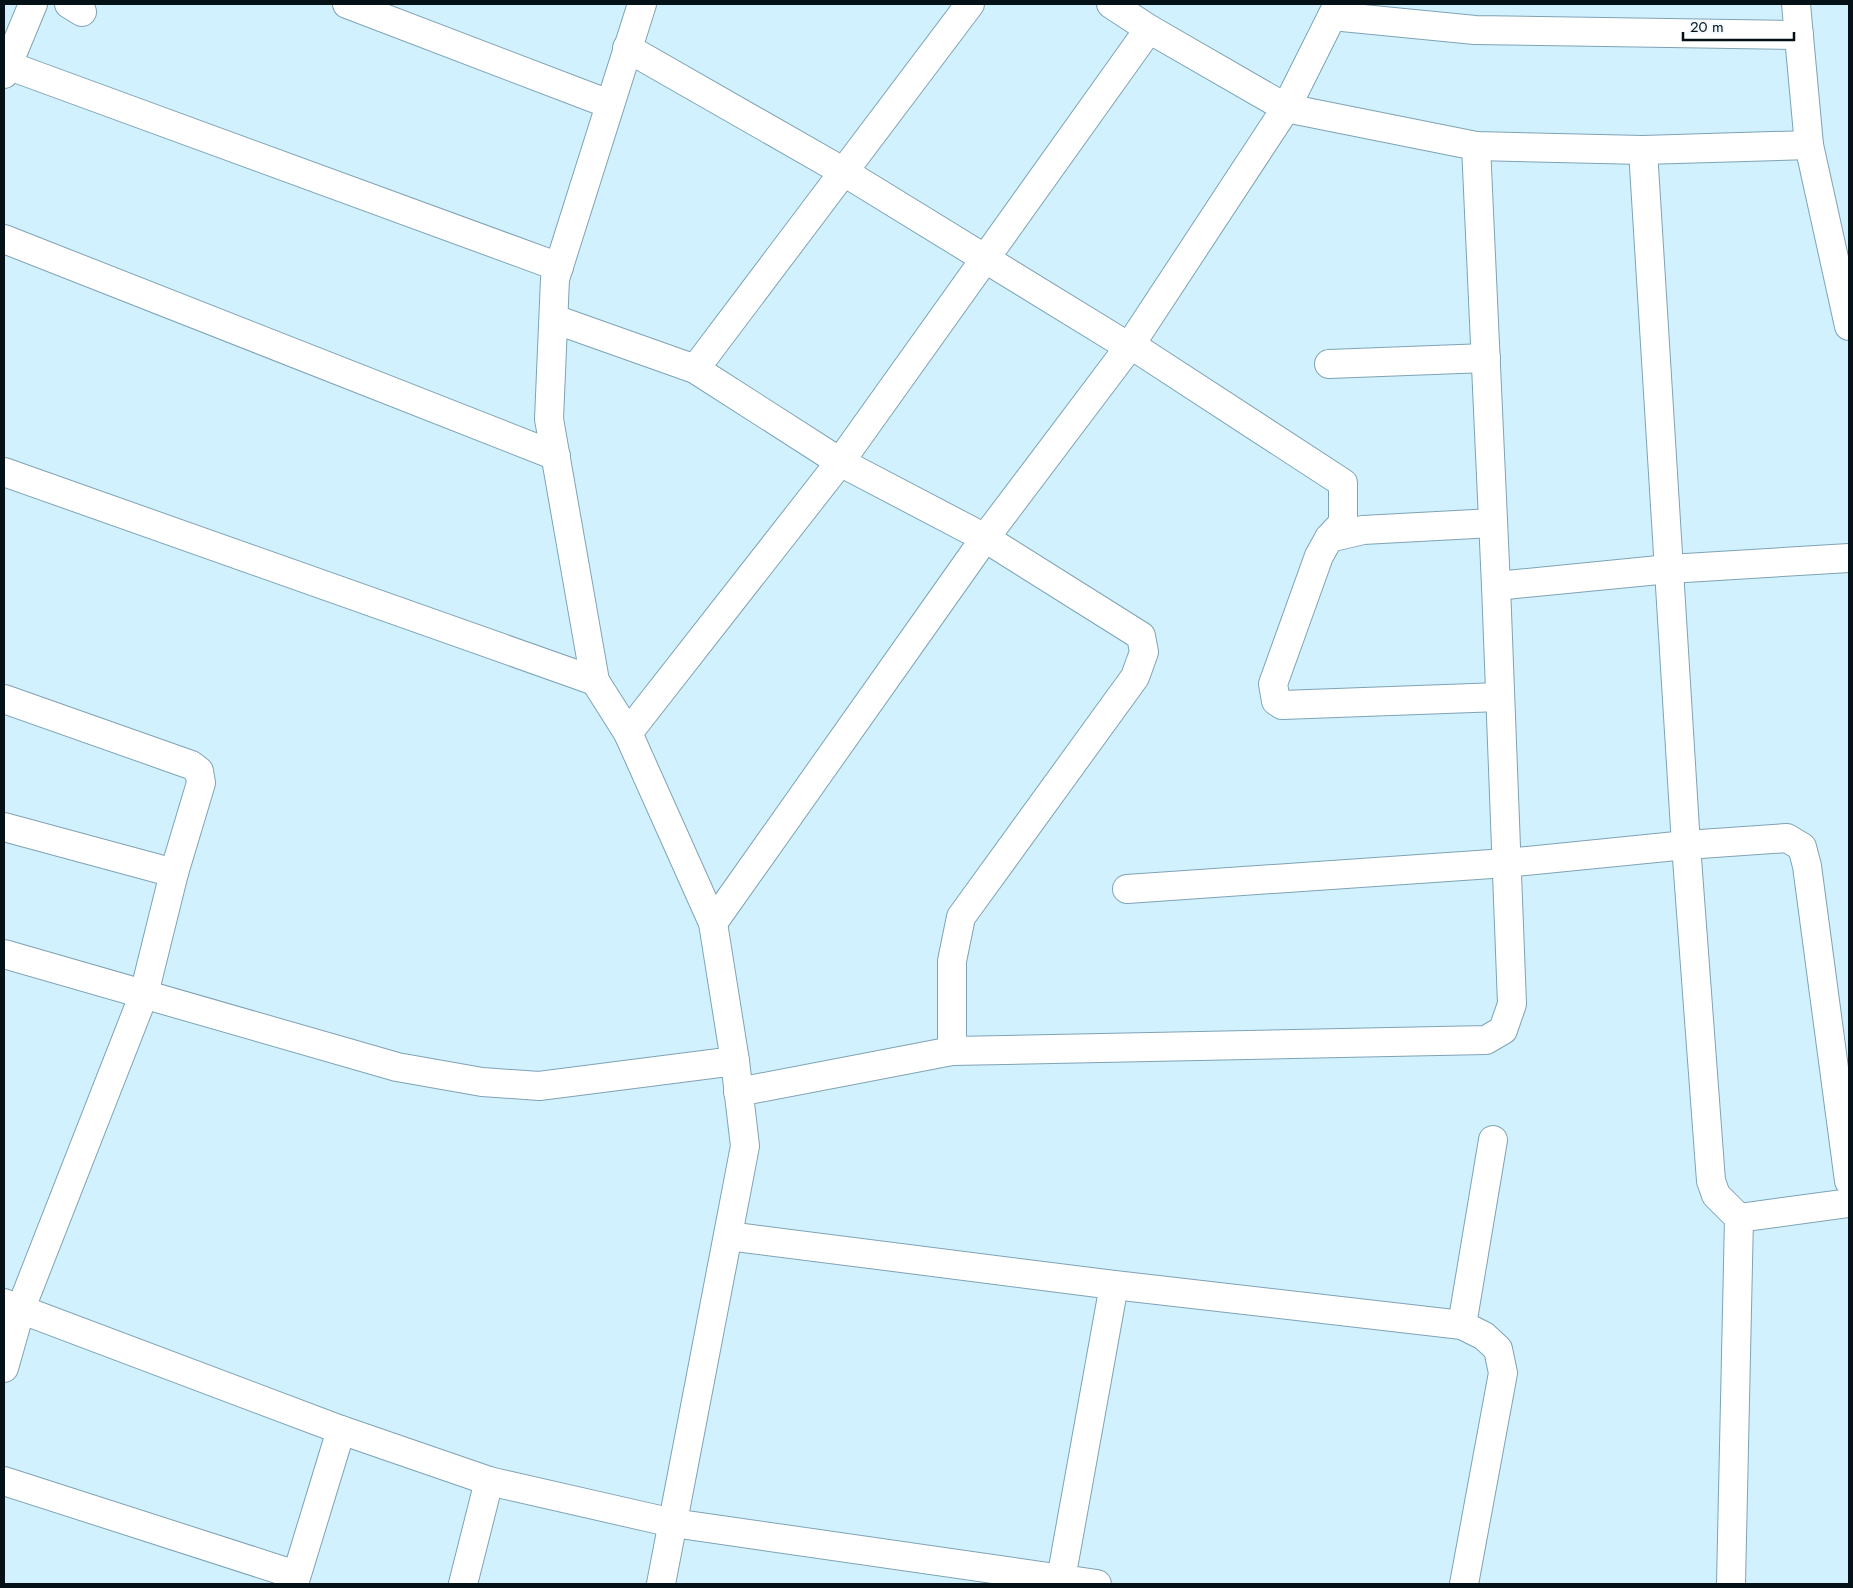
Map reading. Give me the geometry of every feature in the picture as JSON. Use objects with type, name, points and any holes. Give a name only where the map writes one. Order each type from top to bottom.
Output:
[{"type":"street","points":[[32,4],[6,69],[559,267]]},
{"type":"street","points":[[347,4],[610,104]]},
{"type":"street","points":[[642,4],[555,279],[549,419],[595,680],[628,733],[713,923],[745,1146],[661,1584]]},
{"type":"street","points":[[695,369],[970,4]]},
{"type":"street","points":[[1111,4],[1149,29],[1286,108],[1476,146],[1643,150],[1809,145]]},
{"type":"street","points":[[1796,4],[1809,145],[1849,326]]},
{"type":"street","points":[[713,923],[985,538],[1130,347],[1286,108],[1335,10],[1475,30],[1798,35]]},
{"type":"street","points":[[628,733],[840,462],[1149,29]]},
{"type":"street","points":[[627,48],[844,172],[1130,347],[1142,352],[1343,483],[1343,523],[1329,538],[1319,556],[1273,684],[1276,701],[1282,704],[1500,697]]},
{"type":"street","points":[[738,1092],[952,1050],[1486,1040],[1503,1030],[1512,1004],[1496,586],[1476,146]]},
{"type":"street","points":[[1643,150],[1686,845],[1711,1181],[1716,1195],[1739,1218],[1731,1584]]},
{"type":"street","points":[[4,239],[556,456]]},
{"type":"street","points":[[554,318],[695,369],[840,462],[985,538],[1141,636],[1144,652],[1135,677],[961,917],[952,961],[952,1050]]},
{"type":"street","points":[[1329,364],[1486,358]]},
{"type":"street","points":[[4,472],[595,680]]},
{"type":"street","points":[[1329,538],[1364,530],[1493,523]]},
{"type":"street","points":[[1496,586],[1669,569],[1849,558]]},
{"type":"street","points":[[4,699],[190,765],[200,771],[201,783],[174,873],[144,994],[12,1305],[4,1368]]},
{"type":"street","points":[[4,828],[174,873]]},
{"type":"street","points":[[1127,890],[1506,863],[1686,845],[1787,838],[1802,847],[1807,866],[1849,1180]]},
{"type":"street","points":[[4,954],[397,1067],[482,1082],[538,1086],[734,1061]]},
{"type":"street","points":[[1462,1325],[1493,1140]]},
{"type":"street","points":[[1739,1218],[1849,1203]]},
{"type":"street","points":[[728,1236],[1114,1285],[1462,1325],[1484,1336],[1498,1349],[1502,1372],[1464,1584]]},
{"type":"street","points":[[1061,1579],[1114,1285]]},
{"type":"street","points":[[12,1305],[341,1430],[489,1481],[673,1523],[1097,1584]]},
{"type":"street","points":[[4,1481],[295,1580],[341,1430]]},
{"type":"street","points":[[463,1584],[489,1481]]}]
